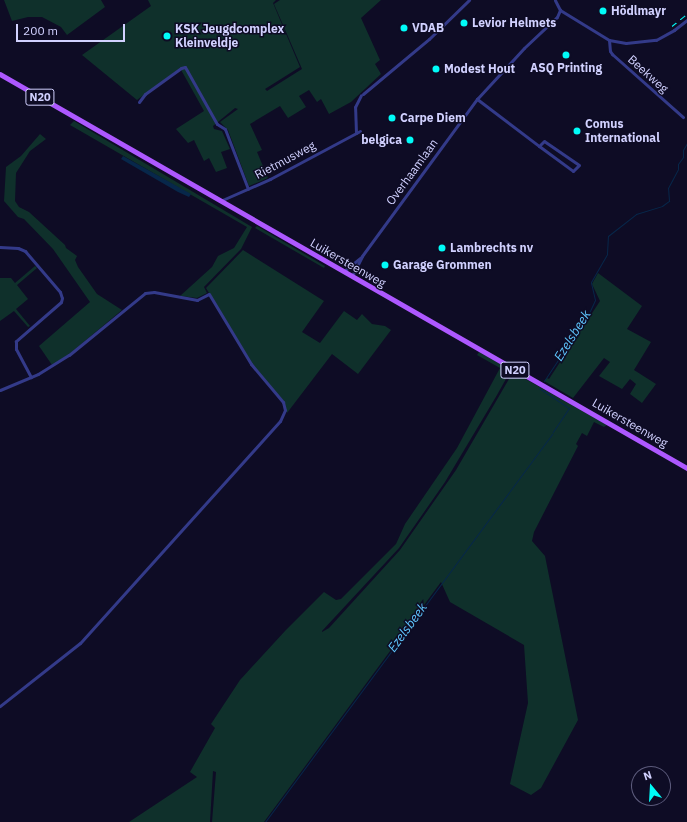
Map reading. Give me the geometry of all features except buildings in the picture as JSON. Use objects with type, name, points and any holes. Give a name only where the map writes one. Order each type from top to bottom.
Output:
[{"type":"main road","name":"Luikersteenweg","points":[[0,74],[687,468]]},
{"type":"street","points":[[356,133],[355,107],[362,94],[429,38],[469,0]]},
{"type":"street","points":[[555,0],[560,10],[609,40],[632,43],[656,40],[674,30],[687,20]]},
{"type":"street","name":"Overhaamlaan","points":[[352,276],[362,256],[477,99],[524,48],[557,17],[560,10]]},
{"type":"street","name":"Beekweg","points":[[609,40],[610,51],[612,54],[683,117]]},
{"type":"street","points":[[139,102],[145,94],[181,68],[185,67],[217,124],[225,129],[248,189]]},
{"type":"street","points":[[477,99],[539,146],[573,171],[579,165],[544,141],[539,146]]},
{"type":"street","name":"Rietmusweg","points":[[220,201],[270,179],[360,131]]},
{"type":"street","points":[[0,248],[18,248],[25,251],[60,292],[62,298],[62,302],[16,341],[16,349],[31,377]]},
{"type":"street","name":"Overhaamlaan","points":[[344,272],[362,256]]},
{"type":"street","points":[[0,390],[38,374],[69,355],[145,293],[154,292],[197,300],[209,294],[251,364],[283,402],[285,410],[280,421],[80,643],[0,706]]},
{"type":"green space","points":[[4,0],[101,0],[105,7],[67,35],[61,27],[42,17],[28,17],[12,21]]},
{"type":"green space","points":[[148,0],[276,0],[273,3],[300,67],[265,89],[267,91],[302,69],[274,4],[280,0],[381,0],[361,18],[380,60],[375,64],[381,74],[351,102],[329,114],[321,99],[317,102],[309,90],[299,96],[306,107],[288,118],[280,106],[250,124],[262,150],[257,152],[268,178],[249,186],[228,130],[220,122],[238,109],[235,108],[213,126],[214,129],[222,131],[230,149],[221,152],[227,168],[216,172],[209,158],[204,161],[194,140],[188,143],[176,129],[204,111],[180,68],[137,100],[82,55],[151,6]]},
{"type":"green space","points":[[74,121],[252,227],[241,249],[204,287],[207,293],[197,298],[180,296],[212,267],[218,256],[234,248],[247,227],[70,125]]},
{"type":"green space","points":[[40,134],[46,139],[30,151],[16,173],[15,201],[19,207],[29,212],[65,245],[66,248],[77,256],[75,260],[78,267],[97,294],[122,310],[68,355],[52,365],[39,346],[90,302],[53,249],[24,219],[18,217],[4,201],[6,167],[21,156]]},
{"type":"green space","points":[[257,226],[325,266],[324,268],[255,228]]},
{"type":"green space","points":[[243,250],[324,301],[302,332],[320,343],[344,311],[357,320],[362,314],[372,324],[385,326],[391,330],[358,374],[332,354],[287,413],[284,401],[256,371],[206,288]]},
{"type":"green space","points":[[35,266],[37,268],[17,285],[28,299],[16,309],[30,326],[28,327],[14,311],[0,321],[0,278],[11,278],[15,283]]},
{"type":"green space","points":[[598,273],[642,306],[627,329],[651,342],[634,370],[656,384],[642,403],[630,394],[636,384],[630,379],[622,389],[599,376],[610,362],[604,358],[573,398],[544,381],[547,378],[549,379],[600,301],[592,284]]},
{"type":"green space","points":[[479,352],[511,370],[497,395],[445,482],[399,548],[322,632],[329,628],[400,550],[456,470],[513,372],[607,425],[604,427],[594,422],[587,436],[582,433],[576,444],[578,446],[534,532],[532,541],[545,556],[578,720],[541,788],[531,795],[510,784],[528,703],[524,645],[450,602],[441,582],[264,822],[212,822],[216,772],[213,771],[210,822],[129,822],[197,777],[190,772],[215,728],[211,724],[240,680],[285,631],[324,592],[336,600],[341,599],[396,544],[405,524],[457,448],[500,368],[477,355]]},
{"type":"water","points":[[123,156],[191,194],[189,197],[178,192],[121,159]]},
{"type":"waterway","name":"Ezelsbeek","points":[[544,381],[589,313],[595,300],[591,282],[607,254],[608,236],[636,214],[662,206],[669,201],[668,188],[678,169],[678,164],[683,157],[683,150],[687,143]]},
{"type":"waterway","name":"Ezelsbeek","points":[[539,388],[569,408],[553,432]]},
{"type":"waterway","name":"Ezelsbeek","points":[[265,822],[552,434]]},
{"type":"railway","points":[[672,26],[687,14]]},
{"type":"place","name":"Hödlmayr","points":[[603,11]]},
{"type":"place","name":"Levior Helmets","points":[[464,23]]},
{"type":"place","name":"VDAB","points":[[404,28]]},
{"type":"place","name":"KSK Jeugdcomplex Kleinveldje","points":[[167,36]]},
{"type":"place","name":"ASQ Printing","points":[[566,55]]},
{"type":"place","name":"Modest Hout","points":[[436,69]]},
{"type":"place","name":"Carpe Diem","points":[[392,118]]},
{"type":"place","name":"Comus International","points":[[577,131]]},
{"type":"place","name":"belgica","points":[[410,140]]},
{"type":"place","name":"Lambrechts nv","points":[[442,248]]},
{"type":"place","name":"Garage Grommen","points":[[385,265]]}]
